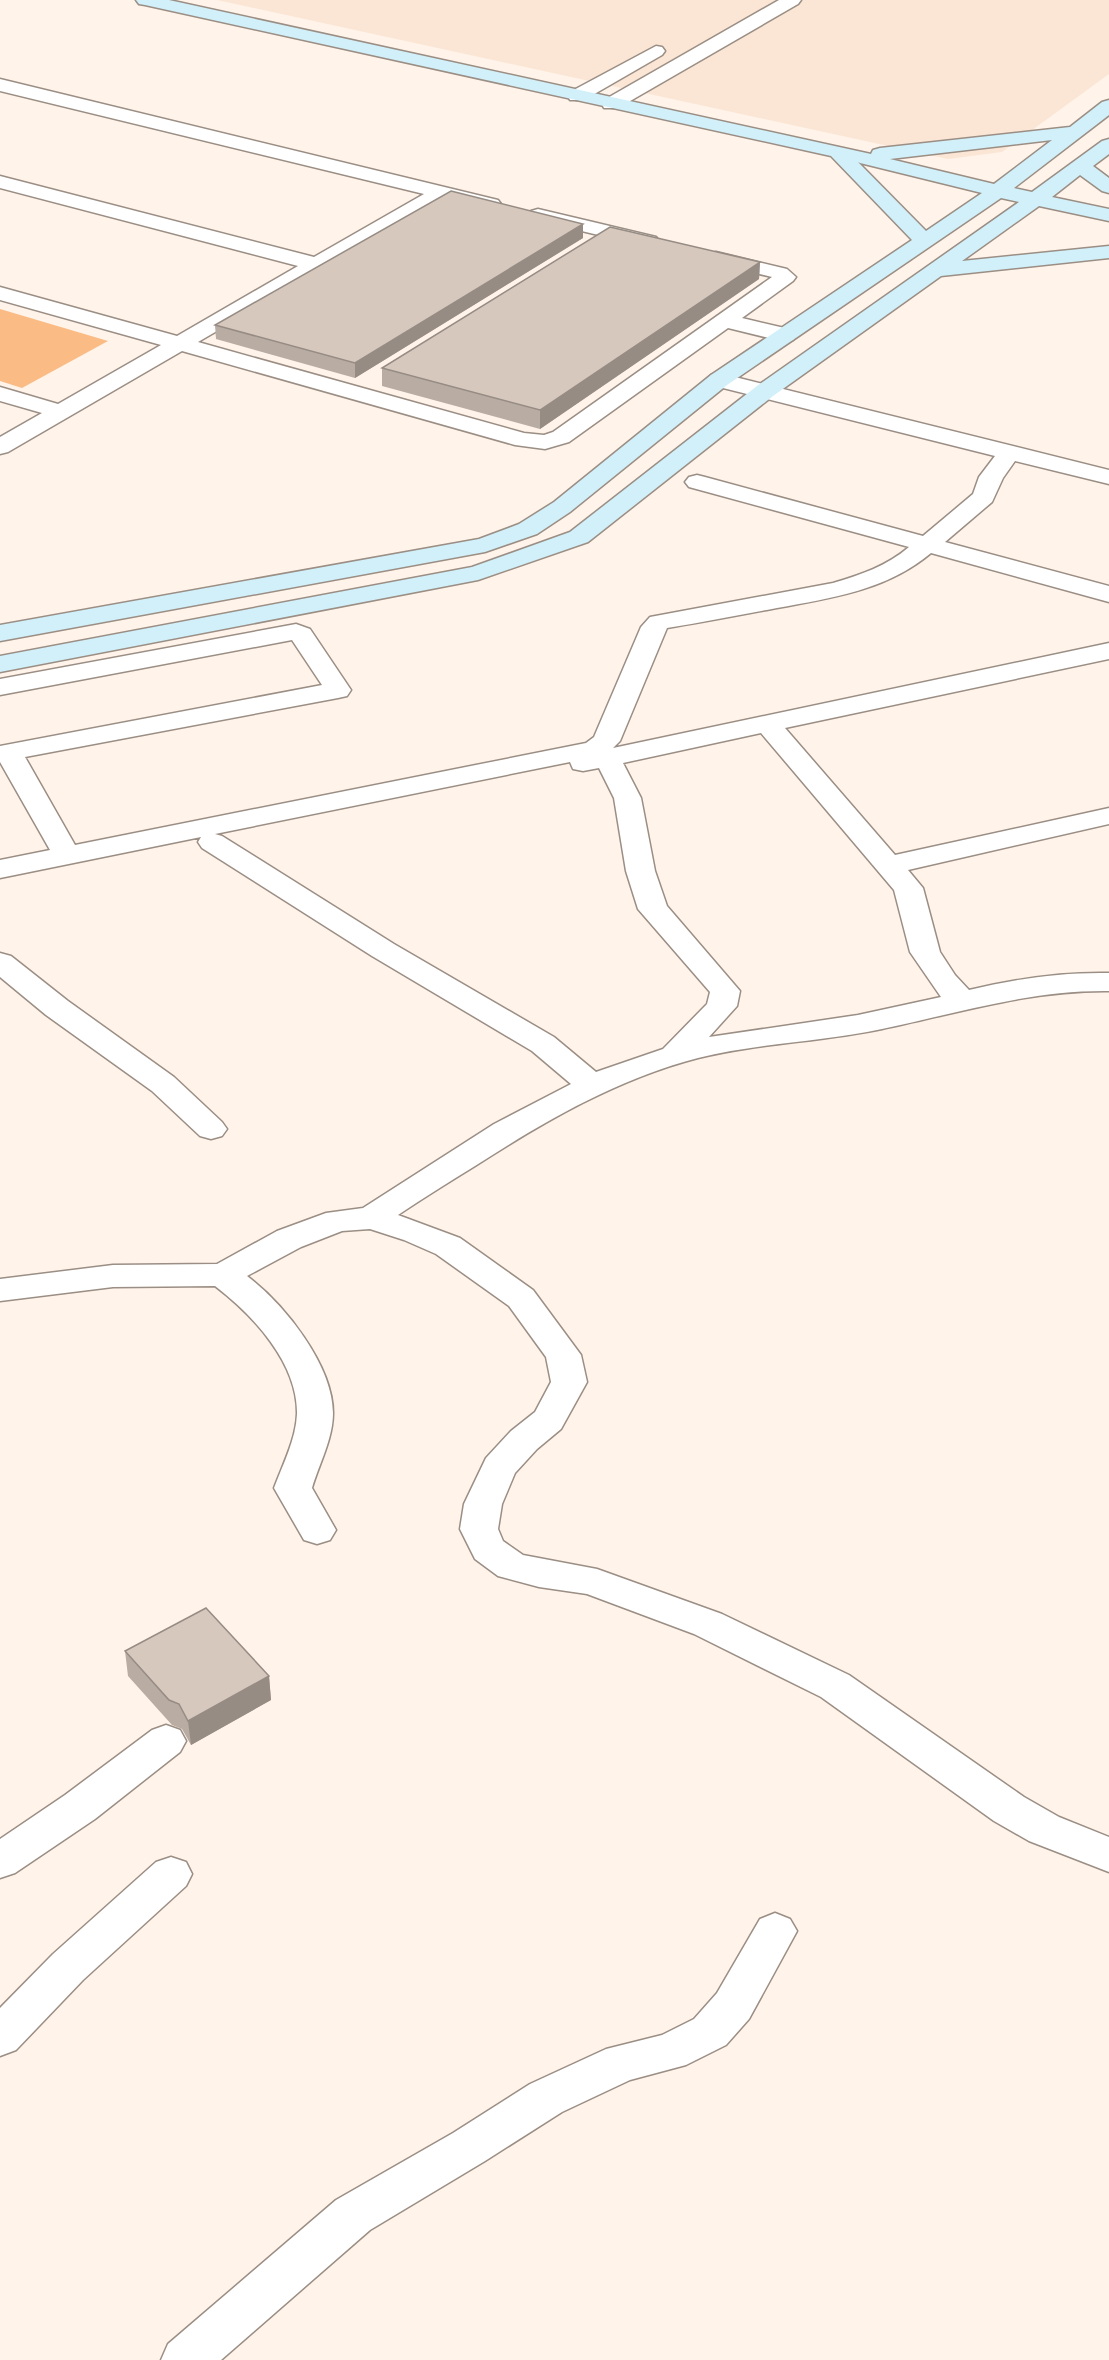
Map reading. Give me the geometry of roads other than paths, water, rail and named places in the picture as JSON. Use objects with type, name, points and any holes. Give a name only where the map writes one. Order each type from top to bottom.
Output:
[{"type":"main road","points":[[145,0],[860,157],[998,191],[1109,215]]},
{"type":"main road","points":[[0,633],[485,545],[528,529],[562,507],[719,380],[998,191],[1109,106]]},
{"type":"main road","points":[[860,157],[1075,132]]},
{"type":"main road","points":[[0,664],[478,573],[579,537],[765,391],[1109,145]]},
{"type":"main road","points":[[838,153],[924,241]]},
{"type":"main road","points":[[1080,166],[1109,187]]},
{"type":"main road","points":[[935,270],[1109,252]]},
{"type":"street","points":[[611,104],[792,0]]},
{"type":"street","points":[[577,96],[667,45]]},
{"type":"street","points":[[0,85],[667,246]]},
{"type":"street","points":[[0,182],[316,264]]},
{"type":"street","points":[[0,447],[441,192]]},
{"type":"street","points":[[591,244],[610,232]]},
{"type":"street","points":[[0,293],[523,440],[545,442],[561,437],[786,277],[780,273],[701,254]]},
{"type":"street","points":[[725,321],[785,335]]},
{"type":"street","points":[[353,392],[373,380]]},
{"type":"street","points":[[719,380],[1109,477]]},
{"type":"street","points":[[0,394],[61,412]]},
{"type":"street","points":[[984,497],[991,477],[1010,452]]},
{"type":"street","points":[[0,869],[595,749],[606,741],[654,627],[659,622],[836,590],[870,580],[906,562],[984,497],[1013,482],[1038,459]]},
{"type":"street","points":[[697,482],[1109,594]]},
{"type":"street","points":[[0,687],[296,632],[301,634],[338,690],[4,753],[67,856]]},
{"type":"street","points":[[0,888],[1109,651]]},
{"type":"street","points":[[767,724],[908,888],[926,952],[943,980],[961,1000]]},
{"type":"street","points":[[607,758],[629,803],[631,825],[644,883],[653,909],[725,991],[722,1006],[673,1056]]},
{"type":"street","points":[[887,866],[1109,816]]},
{"type":"street","points":[[212,843],[383,950],[543,1044],[593,1086]]},
{"type":"street","points":[[0,962],[57,1008],[163,1084],[212,1129]]},
{"type":"street","points":[[372,1218],[408,1192],[503,1132],[551,1105],[593,1086],[673,1056],[718,1044],[881,1020],[1035,985],[1075,980],[1109,982]]},
{"type":"street","points":[[0,1290],[113,1276],[223,1275],[289,1239],[338,1221],[372,1218],[416,1232],[448,1246],[521,1298],[563,1355],[569,1382],[548,1420],[524,1440],[499,1467],[483,1504],[479,1529],[488,1549],[511,1566],[539,1574],[574,1577],[597,1583],[708,1624],[835,1686],[1009,1809],[1044,1829],[1109,1855]]},
{"type":"street","points":[[223,1275],[262,1306],[274,1320],[314,1395],[315,1413],[310,1445],[292,1488],[317,1530]]},
{"type":"street","points":[[0,1861],[80,1807],[166,1741]]},
{"type":"street","points":[[0,2037],[68,1967],[171,1874]]},
{"type":"street","points":[[185,2360],[353,2215],[470,2147],[546,2098],[622,2062],[670,2052],[710,2032],[733,2006],[774,1931]]}]
